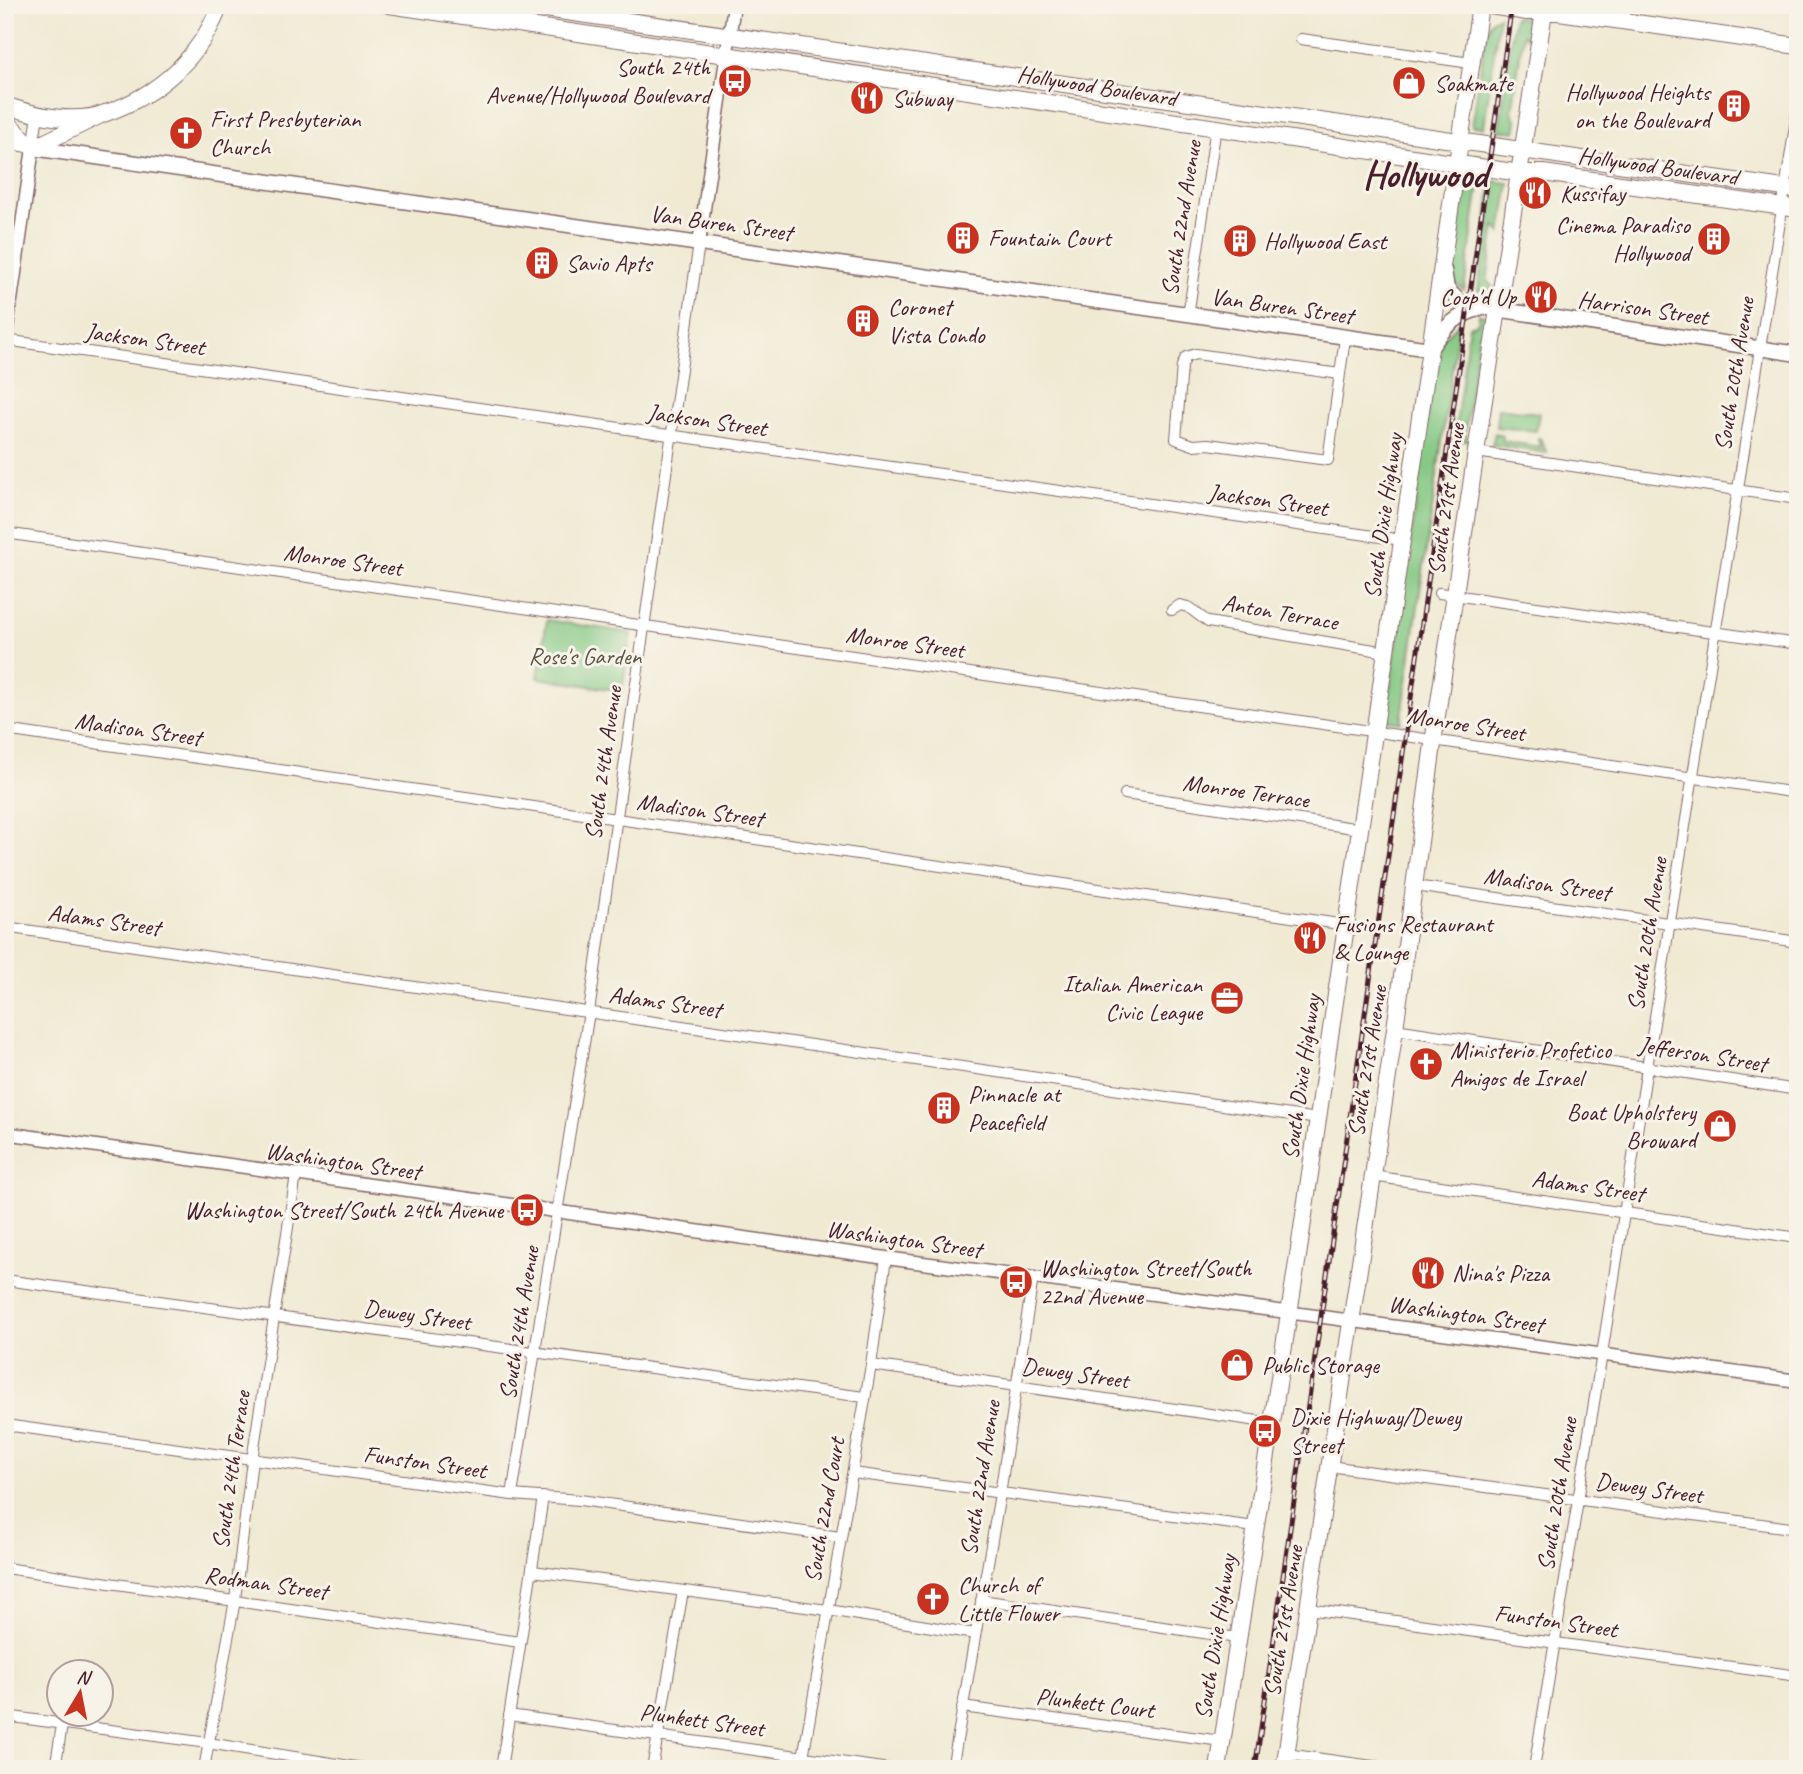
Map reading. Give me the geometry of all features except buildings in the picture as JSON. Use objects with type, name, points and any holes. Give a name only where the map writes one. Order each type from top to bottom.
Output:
[{"type":"main road","points":[[5,120],[33,148],[153,89],[193,56],[215,20],[220,5]]},
{"type":"main road","name":"Hollywood Boulevard","points":[[389,5],[1357,147],[1458,153],[1524,151],[1792,190]]},
{"type":"main road","name":"Hollywood Boulevard","points":[[518,5],[1355,128],[1458,153],[1520,173],[1543,173],[1790,208]]},
{"type":"main road","points":[[1483,5],[1544,9],[1798,46]]},
{"type":"main road","name":"South Dixie Highway","points":[[1218,1769],[1290,1312],[1471,63],[1483,5]]},
{"type":"main road","name":"South 21st Avenue","points":[[1285,1762],[1415,886],[1447,594],[1476,452],[1490,309],[1524,151],[1544,9]]},
{"type":"main road","points":[[850,72],[860,67],[889,70],[897,60]]},
{"type":"main road","points":[[5,105],[38,115],[63,117],[105,113]]},
{"type":"main road","points":[[1355,128],[1357,147]]},
{"type":"main road","name":"Van Buren Street","points":[[33,148],[1430,349]]},
{"type":"main road","name":"Harrison Street","points":[[1442,262],[1447,289],[1462,304],[1798,354]]},
{"type":"main road","points":[[1430,349],[1440,333],[1467,312],[1490,309]]},
{"type":"street","name":"South 24th Avenue","points":[[512,1495],[589,1012],[734,5]]},
{"type":"street","points":[[1301,39],[1471,63]]},
{"type":"street","name":"South 20th Avenue","points":[[1534,1769],[1760,348],[1790,208],[1798,107]]},
{"type":"street","points":[[5,340],[38,115]]},
{"type":"street","name":"South 22nd Avenue","points":[[1188,316],[1216,127]]},
{"type":"street","name":"Van Buren Street","points":[[5,144],[33,148]]},
{"type":"street","points":[[1340,374],[1196,354],[1186,357],[1182,366],[1176,439],[1193,445],[1208,444],[1328,460],[1340,374],[1345,338]]},
{"type":"street","name":"Jackson Street","points":[[5,340],[1402,540]]},
{"type":"street","points":[[1476,452],[1798,499]]},
{"type":"street","name":"Monroe Street","points":[[5,533],[1798,793]]},
{"type":"street","points":[[1447,594],[1798,645]]},
{"type":"street","name":"Anton Terrace","points":[[1172,610],[1180,605],[1188,607],[1208,622],[1386,652]]},
{"type":"street","name":"Madison Street","points":[[5,730],[1346,925]]},
{"type":"street","name":"Monroe Terrace","points":[[1125,794],[1360,829]]},
{"type":"street","name":"Madison Street","points":[[1415,886],[1798,942]]},
{"type":"street","name":"Adams Street","points":[[5,927],[1318,1119]]},
{"type":"street","name":"Jefferson Street","points":[[1395,1029],[1798,1090]]},
{"type":"street","name":"Washington Street","points":[[5,1133],[886,1258],[1798,1381]]},
{"type":"street","name":"South 24th Terrace","points":[[204,1769],[235,1600],[252,1460],[296,1175]]},
{"type":"street","name":"Adams Street","points":[[1373,1176],[1798,1238]]},
{"type":"street","name":"South 22nd Court","points":[[802,1769],[871,1365],[886,1258]]},
{"type":"street","name":"South 22nd Avenue","points":[[952,1769],[1000,1494],[1033,1277]]},
{"type":"street","name":"Dewey Street","points":[[5,1280],[864,1398]]},
{"type":"street","name":"Dewey Street","points":[[871,1365],[1272,1423]]},
{"type":"street","name":"Funston Street","points":[[5,1425],[512,1495],[580,1500],[840,1537]]},
{"type":"street","name":"Dewey Street","points":[[1329,1466],[1798,1529]]},
{"type":"street","points":[[853,1473],[1255,1527]]},
{"type":"street","points":[[501,1769],[543,1497]]},
{"type":"street","name":"Rodman Street","points":[[5,1568],[520,1642]]},
{"type":"street","points":[[533,1571],[828,1610],[975,1634]]},
{"type":"street","points":[[652,1769],[683,1591]]},
{"type":"street","points":[[981,1600],[1237,1638]]},
{"type":"street","name":"Funston Street","points":[[1308,1609],[1798,1676]]},
{"type":"street","name":"Plunkett Court","points":[[962,1707],[1223,1741]]},
{"type":"street","name":"Plunkett Street","points":[[509,1715],[889,1769]]},
{"type":"street","points":[[5,1716],[46,1722]]},
{"type":"street","points":[[55,1769],[62,1728]]},
{"type":"street","points":[[85,1728],[368,1769]]},
{"type":"street","points":[[1285,1762],[1394,1769]]},
{"type":"green space","points":[[1499,16],[1484,127],[1472,126],[1486,32],[1491,21]]},
{"type":"green space","points":[[1514,17],[1526,18],[1531,27],[1529,40],[1523,34],[1512,112],[1517,121],[1515,132],[1499,130]]},
{"type":"green space","points":[[1464,179],[1480,179],[1464,290],[1450,281]]},
{"type":"green space","points":[[1492,181],[1509,183],[1501,233],[1495,226],[1487,281],[1492,286],[1491,293],[1478,291]]},
{"type":"green space","points":[[1479,314],[1489,316],[1485,338],[1479,333],[1465,433],[1469,441],[1454,440],[1469,326],[1478,323]]},
{"type":"green space","points":[[1459,323],[1401,723],[1386,720],[1437,344]]},
{"type":"green space","points":[[1498,408],[1539,413],[1536,431],[1496,427]]},
{"type":"green space","points":[[1495,433],[1503,436],[1503,441],[1540,447],[1540,438],[1547,453],[1492,445]]},
{"type":"green space","name":"Rose's Garden","points":[[547,620],[631,633],[622,691],[538,678]]},
{"type":"railway","points":[[1255,1769],[1512,5]]},
{"type":"place","name":"South 24th Avenue/Hollywood Boulevard","points":[[735,81]]},
{"type":"place","name":"Soakmate","points":[[1409,83]]},
{"type":"place","name":"Subway","points":[[867,98]]},
{"type":"place","name":"Hollywood Heights on the Boulevard","points":[[1734,106]]},
{"type":"place","name":"First Presbyterian Church","points":[[186,133]]},
{"type":"place","name":"Kussifay","points":[[1535,193]]},
{"type":"place","name":"Fountain Court","points":[[963,238]]},
{"type":"place","name":"Cinema Paradiso Hollywood","points":[[1714,239]]},
{"type":"place","name":"Hollywood East","points":[[1240,241]]},
{"type":"place","name":"Savio Apts","points":[[542,263]]},
{"type":"place","name":"Coop'd Up","points":[[1541,297]]},
{"type":"place","name":"Coronet Vista Condo","points":[[863,321]]},
{"type":"place","name":"Fusions Restaurant & Lounge","points":[[1310,938]]},
{"type":"place","name":"Italian American Civic League","points":[[1227,998]]},
{"type":"place","name":"Ministerio Profetico Amigos de Israel","points":[[1426,1064]]},
{"type":"place","name":"Pinnacle at Peacefield","points":[[944,1108]]},
{"type":"place","name":"Boat Upholstery Broward","points":[[1720,1126]]},
{"type":"place","name":"Washington Street/South 24th Avenue","points":[[527,1210]]},
{"type":"place","name":"Nina's Pizza","points":[[1428,1273]]},
{"type":"place","name":"Washington Street/South 22nd Avenue","points":[[1016,1282]]},
{"type":"place","name":"Public Storage","points":[[1237,1365]]},
{"type":"place","name":"Dixie Highway/Dewey Street","points":[[1265,1431]]},
{"type":"place","name":"Church of Little Flower","points":[[933,1599]]},
{"type":"district","name":"Hollywood","points":[[1425,174]]}]
